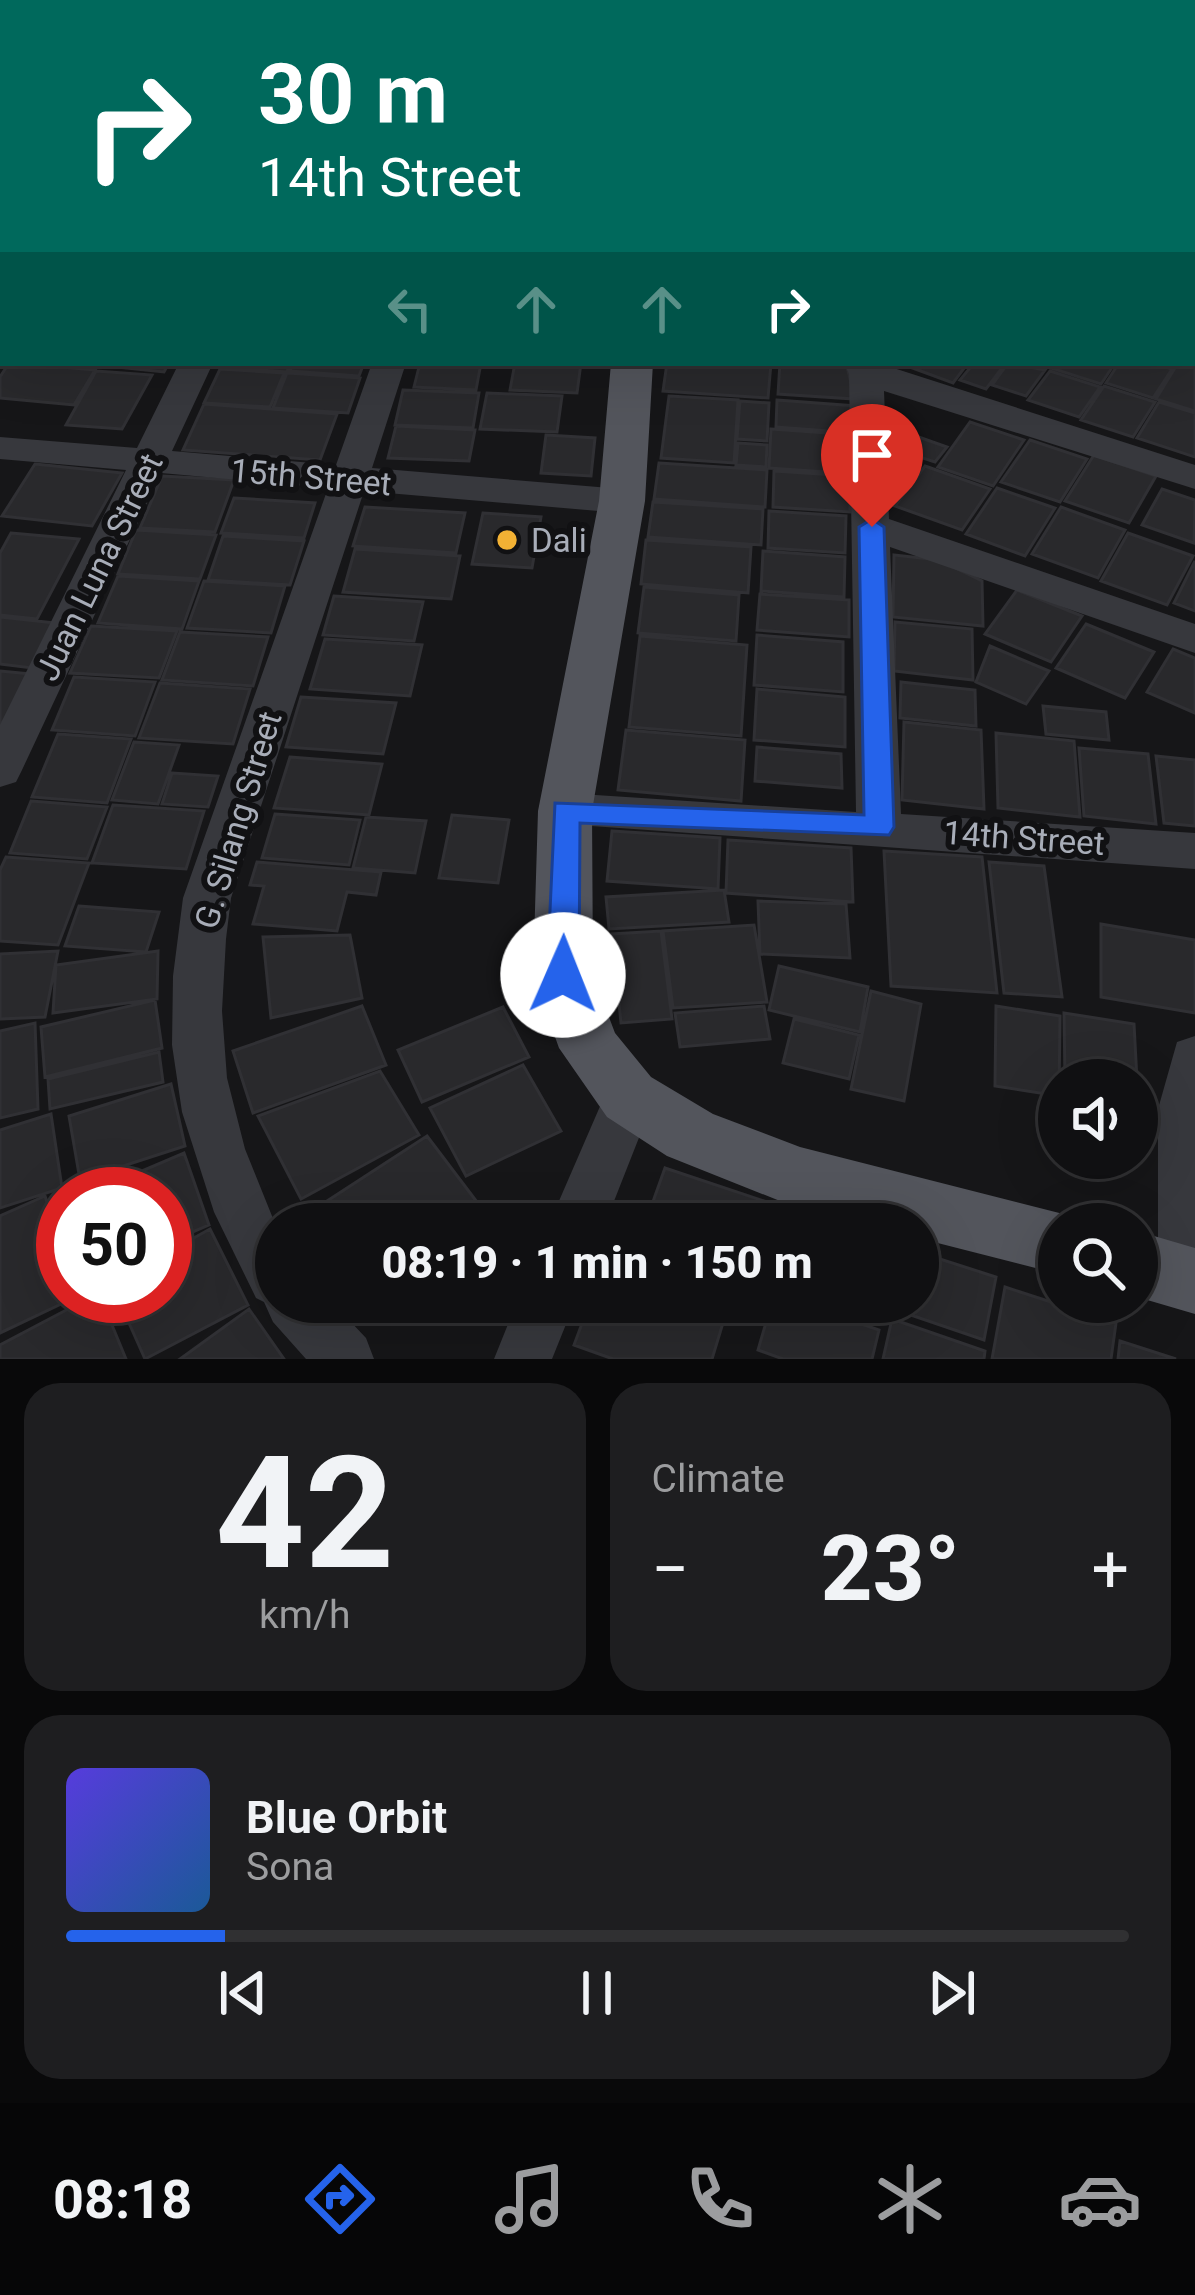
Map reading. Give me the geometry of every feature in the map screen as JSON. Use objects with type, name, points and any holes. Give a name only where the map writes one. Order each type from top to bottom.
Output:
[{"type":"main road","points":[[632,366],[622,501],[565,811],[563,975],[590,1048],[629,1097],[690,1135],[800,1178],[1038,1237]]},
{"type":"street","name":"Juan Luna Street","points":[[0,770],[195,366]]},
{"type":"street","name":"G. Silang Street","points":[[255,1247],[206,1118],[194,1039],[195,982],[207,898],[388,366]]},
{"type":"street","points":[[879,827],[864,369],[1195,478]]},
{"type":"street","name":"15th Street","points":[[0,448],[622,501]]},
{"type":"street","points":[[872,527],[1195,639]]},
{"type":"street","name":"14th Street","points":[[565,811],[879,827],[1195,851]]},
{"type":"street","points":[[1173,1275],[1184,1108],[1195,1058]]},
{"type":"street","points":[[586,1203],[629,1097]]},
{"type":"street","points":[[312,1323],[345,1359]]},
{"type":"street","points":[[523,1359],[538,1323]]},
{"type":"building","points":[[7,366],[95,370],[74,405],[0,398],[0,377]]},
{"type":"building","points":[[107,366],[167,366],[164,372]]},
{"type":"building","points":[[220,366],[289,366],[287,372]]},
{"type":"building","points":[[292,366],[363,366],[359,376],[290,371]]},
{"type":"building","points":[[419,366],[480,366],[476,390],[414,387]]},
{"type":"building","points":[[514,366],[581,366],[577,393],[510,390]]},
{"type":"building","points":[[667,366],[771,366],[768,398],[663,391]]},
{"type":"building","points":[[780,366],[847,366],[855,399],[778,394]]},
{"type":"building","points":[[907,366],[966,366],[953,383]]},
{"type":"building","points":[[972,366],[1003,366],[986,389],[960,380]]},
{"type":"building","points":[[1006,366],[1045,370],[1026,396],[992,385]]},
{"type":"building","points":[[1053,366],[1113,366],[1101,384]]},
{"type":"building","points":[[1117,366],[1172,369],[1153,398],[1106,383]]},
{"type":"building","points":[[1176,366],[1195,366],[1195,411],[1156,399]]},
{"type":"building","points":[[220,369],[284,373],[270,407],[204,403]]},
{"type":"building","points":[[96,371],[152,375],[122,429],[66,425]]},
{"type":"building","points":[[1050,371],[1100,387],[1079,417],[1028,400]]},
{"type":"building","points":[[287,373],[360,378],[348,413],[273,408]]},
{"type":"building","points":[[1104,386],[1155,402],[1133,437],[1081,420]]},
{"type":"building","points":[[403,390],[479,393],[473,428],[395,425]]},
{"type":"building","points":[[487,393],[562,396],[557,432],[480,429]]},
{"type":"building","points":[[669,396],[738,400],[734,463],[661,458]]},
{"type":"building","points":[[777,400],[856,406],[856,433],[776,427]]},
{"type":"building","points":[[740,401],[769,403],[767,441],[737,439]]},
{"type":"building","points":[[1159,402],[1195,413],[1195,457],[1137,438]]},
{"type":"building","points":[[204,404],[337,414],[320,460],[183,450]]},
{"type":"building","points":[[970,422],[1024,440],[993,486],[938,467]]},
{"type":"building","points":[[396,426],[475,430],[469,461],[388,458]]},
{"type":"building","points":[[771,429],[855,435],[856,474],[769,468]]},
{"type":"building","points":[[910,434],[947,447],[935,462],[898,450]]},
{"type":"building","points":[[546,435],[595,438],[591,476],[541,473]]},
{"type":"building","points":[[1030,440],[1087,459],[1060,502],[1001,482]]},
{"type":"building","points":[[738,443],[767,445],[766,467],[736,465]]},
{"type":"building","points":[[1094,455],[1156,476],[1129,523],[1065,501]]},
{"type":"building","points":[[659,463],[767,470],[765,507],[654,499]]},
{"type":"building","points":[[35,464],[122,473],[92,526],[2,516]]},
{"type":"building","points":[[925,466],[990,489],[962,530],[895,506]]},
{"type":"building","points":[[774,471],[850,476],[850,512],[773,507]]},
{"type":"building","points":[[162,476],[234,480],[215,532],[140,528]]},
{"type":"building","points":[[997,488],[1055,508],[1025,556],[966,534]]},
{"type":"building","points":[[1162,489],[1195,500],[1194,543],[1142,525]]},
{"type":"building","points":[[234,498],[315,503],[304,538],[221,533]]},
{"type":"building","points":[[653,502],[763,509],[761,545],[648,537]]},
{"type":"building","points":[[365,507],[465,513],[456,553],[353,546]]},
{"type":"building","points":[[1061,507],[1125,530],[1098,578],[1032,554]]},
{"type":"building","points":[[769,511],[846,516],[845,553],[768,548]]},
{"type":"building","name":"Dali","points":[[483,513],[541,517],[532,568],[472,564]]},
{"type":"building","points":[[136,530],[216,535],[200,579],[118,574]]},
{"type":"building","points":[[11,533],[79,539],[37,619],[0,615],[0,553]]},
{"type":"building","points":[[1128,533],[1193,556],[1167,605],[1101,581]]},
{"type":"building","points":[[223,536],[304,541],[290,585],[208,580]]},
{"type":"building","points":[[646,540],[751,547],[748,593],[641,584]]},
{"type":"building","points":[[355,549],[460,556],[451,599],[343,592]]},
{"type":"building","points":[[763,551],[845,557],[844,597],[761,591]]},
{"type":"building","points":[[894,555],[939,560],[982,581],[983,626],[893,617]]},
{"type":"building","points":[[1195,561],[1195,611],[1174,603]]},
{"type":"building","points":[[118,576],[199,581],[182,629],[98,623]]},
{"type":"building","points":[[204,581],[285,586],[271,633],[187,628]]},
{"type":"building","points":[[644,587],[739,595],[736,641],[638,633]]},
{"type":"building","points":[[1017,590],[1082,616],[1051,662],[985,634]]},
{"type":"building","points":[[760,594],[849,600],[849,637],[757,630]]},
{"type":"building","points":[[334,596],[423,602],[414,641],[323,635]]},
{"type":"building","points":[[0,617],[55,623],[32,668],[0,664]]},
{"type":"building","points":[[895,622],[972,629],[973,680],[894,671]]},
{"type":"building","points":[[1086,624],[1154,652],[1125,698],[1056,668]]},
{"type":"building","points":[[91,626],[177,631],[159,678],[70,673]]},
{"type":"building","points":[[180,632],[268,637],[253,686],[162,680]]},
{"type":"building","points":[[757,635],[843,642],[843,692],[754,685]]},
{"type":"building","points":[[640,636],[747,645],[741,736],[629,727]]},
{"type":"building","points":[[325,639],[422,645],[410,696],[310,689]]},
{"type":"building","points":[[990,646],[1049,671],[1026,704],[976,682]]},
{"type":"building","points":[[1173,649],[1195,658],[1195,713],[1147,692]]},
{"type":"building","points":[[0,671],[31,674],[0,727]]},
{"type":"building","points":[[74,677],[155,682],[135,736],[52,730]]},
{"type":"building","points":[[901,682],[975,690],[976,726],[900,718]]},
{"type":"building","points":[[160,683],[250,689],[233,744],[139,738]]},
{"type":"building","points":[[757,689],[845,697],[845,747],[754,740]]},
{"type":"building","points":[[301,697],[396,703],[383,754],[286,747]]},
{"type":"building","points":[[1043,706],[1106,712],[1109,740],[1046,734]]},
{"type":"building","points":[[904,722],[981,730],[984,809],[902,800]]},
{"type":"building","points":[[626,730],[745,740],[741,801],[618,790]]},
{"type":"building","points":[[996,733],[1074,741],[1080,817],[998,808]]},
{"type":"building","points":[[58,734],[131,739],[107,803],[32,797]]},
{"type":"building","points":[[134,742],[179,745],[158,804],[112,800]]},
{"type":"building","points":[[757,747],[841,754],[842,788],[755,781]]},
{"type":"building","points":[[1079,748],[1148,754],[1156,824],[1084,816]]},
{"type":"building","points":[[1156,756],[1195,760],[1195,826],[1164,823]]},
{"type":"building","points":[[290,757],[382,764],[369,815],[274,808]]},
{"type":"building","points":[[172,773],[218,776],[208,807],[162,804]]},
{"type":"building","points":[[31,801],[107,807],[87,859],[10,853]]},
{"type":"building","points":[[113,805],[204,811],[186,869],[92,863]]},
{"type":"building","points":[[275,814],[360,820],[349,865],[262,858]]},
{"type":"building","points":[[452,815],[509,820],[498,883],[439,878]]},
{"type":"building","points":[[366,817],[426,821],[415,873],[353,868]]},
{"type":"building","points":[[612,831],[720,838],[718,889],[607,881]]},
{"type":"building","points":[[728,840],[851,848],[853,902],[726,893]]},
{"type":"building","points":[[884,851],[982,857],[997,993],[891,986]]},
{"type":"building","points":[[6,857],[89,863],[58,945],[0,941],[0,870]]},
{"type":"building","points":[[257,862],[381,872],[376,895],[347,892],[337,931],[253,924],[264,886],[250,885]]},
{"type":"building","points":[[989,862],[1044,866],[1062,997],[1004,993]]},
{"type":"building","points":[[724,890],[729,922],[609,929],[606,897]]},
{"type":"building","points":[[758,901],[846,904],[850,958],[760,954]]},
{"type":"building","points":[[79,906],[159,912],[146,952],[65,946]]},
{"type":"building","points":[[1101,924],[1195,940],[1195,1013],[1101,997]]},
{"type":"building","points":[[754,925],[767,1002],[673,1008],[663,931]]},
{"type":"building","points":[[661,931],[672,1019],[621,1023],[612,934]]},
{"type":"building","points":[[350,935],[362,998],[271,1018],[263,937]]},
{"type":"building","points":[[58,951],[45,1017],[0,1019],[0,954]]},
{"type":"building","points":[[158,951],[157,999],[53,1013],[56,965]]},
{"type":"building","points":[[779,966],[868,987],[860,1032],[769,1010]]},
{"type":"building","points":[[871,991],[921,1004],[904,1101],[851,1089]]},
{"type":"building","points":[[155,1000],[162,1048],[45,1077],[41,1027]]},
{"type":"building","points":[[362,1006],[386,1065],[253,1113],[233,1051]]},
{"type":"building","points":[[764,1006],[770,1039],[680,1047],[675,1013]]},
{"type":"building","points":[[996,1006],[1060,1016],[1059,1059],[1038,1059],[1038,1093],[995,1086]]},
{"type":"building","points":[[503,1007],[529,1057],[422,1102],[398,1050]]},
{"type":"building","points":[[1064,1013],[1134,1024],[1136,1059],[1065,1059]]},
{"type":"building","points":[[794,1019],[859,1035],[849,1079],[783,1063]]},
{"type":"building","points":[[35,1023],[38,1109],[0,1118],[0,1031]]},
{"type":"building","points":[[159,1052],[163,1082],[50,1109],[48,1079]]},
{"type":"building","points":[[523,1065],[561,1131],[466,1176],[430,1108]]},
{"type":"building","points":[[380,1071],[419,1135],[301,1199],[258,1116]]},
{"type":"building","points":[[171,1084],[185,1146],[120,1167],[78,1167],[69,1116]]},
{"type":"building","points":[[51,1114],[59,1167],[36,1167],[36,1196],[0,1208],[0,1130]]},
{"type":"building","points":[[427,1136],[478,1203],[324,1203]]},
{"type":"building","points":[[184,1153],[189,1167],[151,1167]]},
{"type":"building","points":[[665,1168],[770,1203],[652,1203]]},
{"type":"building","points":[[192,1176],[209,1225],[192,1232]]},
{"type":"building","points":[[36,1200],[36,1316],[0,1333],[0,1216]]},
{"type":"building","points":[[210,1229],[248,1305],[145,1359],[129,1323],[192,1323],[192,1239]]},
{"type":"building","points":[[939,1259],[996,1277],[984,1340],[934,1323],[939,1323]]},
{"type":"building","points":[[1005,1287],[1038,1298],[1038,1323],[1116,1323],[1111,1359],[992,1359]]},
{"type":"building","points":[[249,1309],[284,1359],[180,1359]]},
{"type":"building","points":[[42,1323],[111,1323],[126,1359],[0,1359],[0,1345]]},
{"type":"building","points":[[582,1323],[723,1323],[712,1359],[613,1359],[574,1345]]},
{"type":"building","points":[[766,1323],[859,1323],[879,1330],[872,1359],[783,1359],[758,1350]]},
{"type":"building","points":[[891,1323],[985,1351],[984,1359],[883,1359]]},
{"type":"building","points":[[1120,1341],[1176,1359],[1118,1359]]},
{"type":"place","name":"Dali","points":[[507,540]]},
{"type":"route","points":[[563,975],[565,811],[879,827],[872,527]]}]
